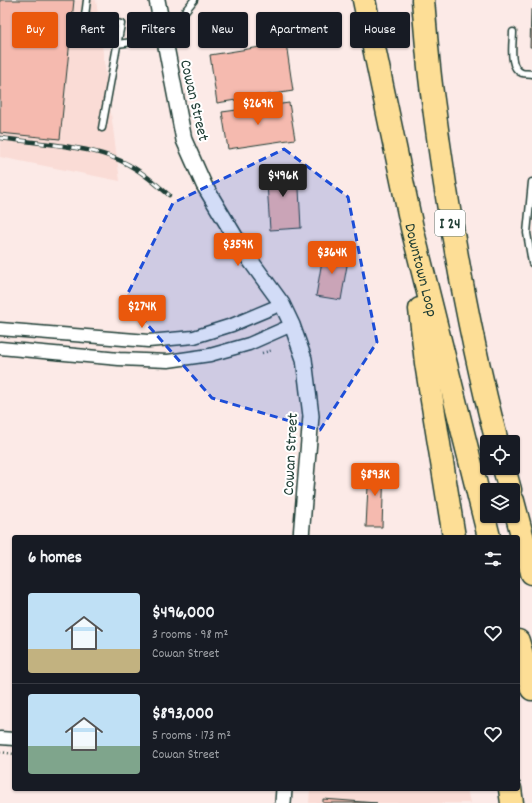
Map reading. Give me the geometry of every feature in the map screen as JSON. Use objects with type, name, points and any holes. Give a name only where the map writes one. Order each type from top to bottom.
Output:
[{"type":"highway","name":"Downtown Loop","points":[[364,0],[412,228],[489,535]]},
{"type":"highway","name":"I 24","points":[[423,0],[432,98],[450,222],[470,325],[495,435]]},
{"type":"highway","points":[[412,228],[426,363],[454,535]]},
{"type":"highway","points":[[519,523],[532,573]]},
{"type":"highway","points":[[520,648],[530,683]]},
{"type":"highway","points":[[510,791],[512,803]]},
{"type":"street","name":"Cowan Street","points":[[158,0],[160,12]]},
{"type":"street","name":"Cowan Street","points":[[166,48],[184,140],[204,185],[250,260],[282,304],[292,325],[304,360],[311,416],[301,535]]},
{"type":"street","points":[[0,329],[148,341],[194,337],[232,325],[282,304]]},
{"type":"street","points":[[0,348],[119,359],[168,361],[210,355],[249,344],[292,325]]},
{"type":"street","points":[[0,738],[12,739]]},
{"type":"street","points":[[283,803],[284,791]]},
{"type":"lane","points":[[86,12],[87,0]]},
{"type":"lane","points":[[184,12],[194,0]]},
{"type":"lane","points":[[119,24],[121,24],[119,34]]},
{"type":"lane","points":[[513,32],[512,61],[516,69],[522,73],[532,74]]},
{"type":"lane","points":[[102,128],[116,48]]},
{"type":"lane","points":[[532,182],[527,233],[532,263]]},
{"type":"path","points":[[0,752],[12,754]]},
{"type":"highlighted area","points":[[284,149],[348,197],[377,342],[320,430],[212,398],[125,299],[173,203]]},
{"type":"shaded area","points":[[0,0],[96,0],[98,12],[66,12],[66,48],[102,48],[120,181],[0,157]]},
{"type":"shaded area","points":[[310,791],[467,791],[470,803],[309,803]]},
{"type":"building","points":[[0,0],[74,0],[73,12],[66,12],[66,48],[69,48],[60,139],[0,133]]},
{"type":"building","points":[[531,10],[532,47],[530,47]]},
{"type":"building","points":[[256,48],[287,48],[293,91],[217,103],[210,55]]},
{"type":"building","points":[[289,103],[295,139],[228,149],[222,112]]},
{"type":"building","points":[[298,169],[301,228],[270,230],[267,183],[262,184],[262,170]]},
{"type":"building","points":[[324,249],[349,254],[341,300],[316,296]]},
{"type":"building","points":[[369,466],[384,467],[382,527],[366,527]]},
{"type":"building","points":[[323,799],[377,803],[323,803]]},
{"type":"railway","points":[[0,138],[70,147],[110,156],[140,172],[169,195]]}]
